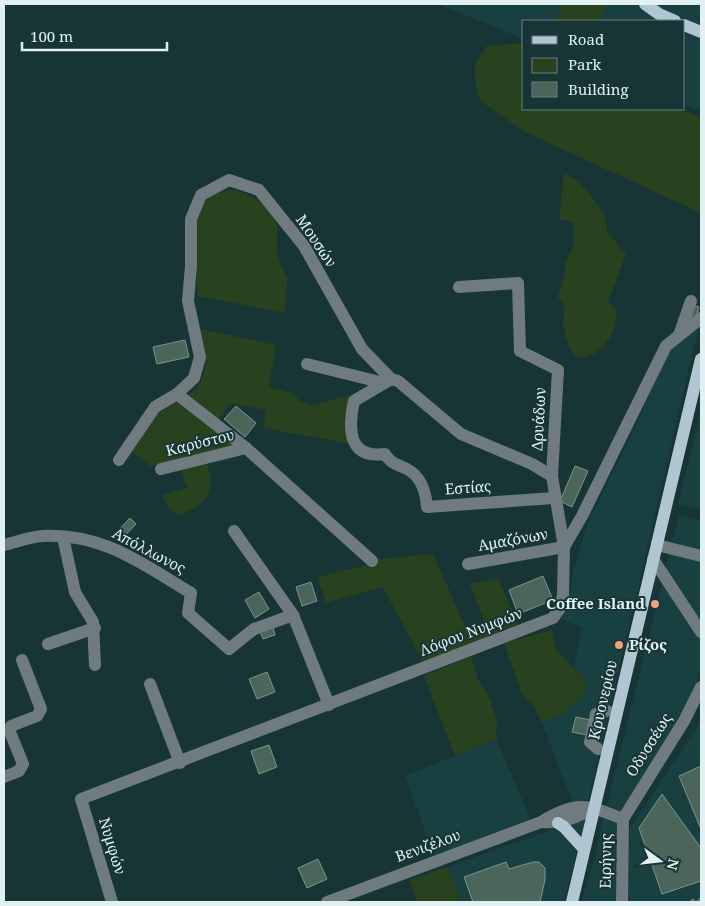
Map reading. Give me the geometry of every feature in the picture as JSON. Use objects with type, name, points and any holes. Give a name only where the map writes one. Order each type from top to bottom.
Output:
[{"type":"main road","points":[[645,4],[659,14],[673,20]]},
{"type":"main road","points":[[685,25],[701,32]]},
{"type":"main road","name":"Κρυονερίου","points":[[572,902],[701,359]]},
{"type":"main road","points":[[558,823],[584,849]]},
{"type":"street","name":"Μουσών","points":[[119,460],[155,407],[177,394],[194,378],[200,357],[188,301],[191,266],[191,219],[201,195],[229,180],[259,190],[304,246],[362,349],[388,381],[398,381],[461,434],[532,464],[552,476]]},
{"type":"street","name":"Δρυάδων","points":[[459,287],[518,283],[520,351],[558,370],[552,476],[554,498],[564,547]]},
{"type":"street","points":[[679,335],[691,301]]},
{"type":"street","name":"Λόφου Νυμφών","points":[[81,799],[180,763],[553,618],[560,608],[563,595],[564,547],[587,508],[666,346],[701,318]]},
{"type":"street","points":[[308,364],[388,381]]},
{"type":"street","name":"Εστίας","points":[[388,381],[354,401],[350,419],[352,436],[358,448],[364,454],[371,456],[385,454],[395,465],[406,469],[418,480],[425,493],[427,507],[554,498]]},
{"type":"street","points":[[177,394],[246,448],[372,561]]},
{"type":"street","name":"Καρύστου","points":[[161,470],[246,448]]},
{"type":"street","points":[[234,532],[293,615],[330,705]]},
{"type":"street","name":"Απόλλωνος","points":[[4,545],[40,536],[63,537],[108,545],[191,593],[188,612],[229,649],[254,630],[293,615]]},
{"type":"street","points":[[63,537],[76,592],[95,628],[95,665]]},
{"type":"street","points":[[657,544],[701,556]]},
{"type":"street","name":"Αμαζόνων","points":[[468,564],[564,547]]},
{"type":"street","points":[[654,558],[701,632]]},
{"type":"street","points":[[48,644],[95,628]]},
{"type":"street","points":[[4,777],[22,767],[23,762],[10,728],[13,725],[37,716],[41,709],[22,660]]},
{"type":"street","points":[[150,684],[180,763]]},
{"type":"street","name":"Οδυσσέως","points":[[623,819],[684,721],[701,688]]},
{"type":"street","points":[[598,749],[590,742],[596,714],[607,711]]},
{"type":"street","name":"Νυμφών","points":[[81,799],[112,902]]},
{"type":"street","name":"Βενιζέλου","points":[[327,902],[541,822],[557,812],[577,806],[594,807]]},
{"type":"street","points":[[594,807],[623,819]]},
{"type":"street","name":"Βενιζέλου","points":[[541,822],[558,823],[580,816],[594,807]]},
{"type":"street","name":"Ειρήνης","points":[[622,902],[623,819]]},
{"type":"shaded area","points":[[438,4],[701,4],[701,112],[685,105],[685,20],[522,20],[522,38]]},
{"type":"shaded area","points":[[699,326],[588,802],[574,806],[542,723],[566,712],[583,697],[586,680],[574,667],[581,627],[561,619],[571,588],[573,571],[588,522],[635,428],[669,350]]},
{"type":"shaded area","points":[[701,412],[701,510],[678,504]]},
{"type":"shaded area","points":[[679,515],[701,521],[701,673],[674,725],[621,811],[607,805]]},
{"type":"shaded area","points":[[701,721],[701,902],[627,902],[630,828]]},
{"type":"shaded area","points":[[496,739],[532,823],[435,857],[405,776]]},
{"type":"shaded area","points":[[586,817],[564,902],[462,902],[448,867]]},
{"type":"shaded area","points":[[603,817],[618,822],[616,902],[581,902],[595,857]]},
{"type":"green space","points":[[563,4],[605,4],[602,20],[555,20]]},
{"type":"green space","points":[[522,43],[522,110],[682,110],[701,118],[701,213],[525,132],[480,101],[475,72],[478,60],[487,46]]},
{"type":"green space","points":[[564,173],[579,182],[595,201],[605,215],[607,232],[626,254],[608,302],[617,311],[610,337],[606,344],[594,353],[576,358],[564,332],[564,307],[558,297],[565,272],[564,265],[574,245],[573,222],[559,219]]},
{"type":"green space","points":[[237,190],[249,195],[266,208],[277,225],[278,258],[287,277],[285,313],[198,296],[196,229],[202,205],[207,198],[214,194]]},
{"type":"green space","points":[[199,329],[276,345],[269,387],[292,393],[300,401],[314,405],[350,395],[346,415],[351,444],[264,428],[265,410],[231,403],[218,421],[236,446],[205,454],[210,476],[209,492],[206,499],[200,505],[179,515],[169,510],[162,495],[187,488],[178,460],[150,466],[132,451],[154,417],[167,406],[191,393],[202,380],[205,354]]},
{"type":"green space","points":[[433,554],[465,626],[484,621],[470,584],[498,578],[518,624],[423,663],[383,587],[326,603],[318,577],[366,565],[378,559]]},
{"type":"green space","points":[[552,630],[556,650],[586,680],[583,697],[566,712],[542,723],[534,707],[522,694],[504,643]]},
{"type":"green space","points":[[471,656],[478,680],[489,697],[497,722],[496,739],[455,756],[424,676]]},
{"type":"green space","points":[[448,867],[462,902],[417,902],[409,880]]},
{"type":"building","points":[[694,305],[699,307],[696,318],[686,320]]},
{"type":"building","points":[[185,340],[189,357],[157,364],[153,347]]},
{"type":"building","points":[[236,406],[256,423],[245,437],[224,419]]},
{"type":"building","points":[[575,466],[588,471],[572,507],[560,501]]},
{"type":"building","points":[[130,518],[136,524],[119,542],[113,536]]},
{"type":"building","points":[[543,576],[553,600],[518,614],[509,590]]},
{"type":"building","points":[[311,582],[317,601],[302,606],[296,587]]},
{"type":"building","points":[[259,592],[269,609],[255,618],[245,600]]},
{"type":"building","points":[[273,627],[275,635],[263,639],[260,631]]},
{"type":"building","points":[[267,672],[275,692],[257,699],[249,679]]},
{"type":"building","points":[[576,717],[590,720],[587,735],[572,732]]},
{"type":"building","points":[[269,745],[277,767],[259,774],[251,751]]},
{"type":"building","points":[[701,766],[701,827],[700,827],[679,776]]},
{"type":"building","points":[[662,794],[701,848],[701,881],[662,894],[639,828]]},
{"type":"building","points":[[318,859],[327,879],[307,888],[298,868]]},
{"type":"building","points":[[506,862],[509,869],[533,862],[539,862],[545,868],[545,880],[540,902],[473,902],[464,877]]},
{"type":"place","name":"Coffee Island","points":[[655,604]]},
{"type":"place","name":"Ρίζος","points":[[619,645]]}]
